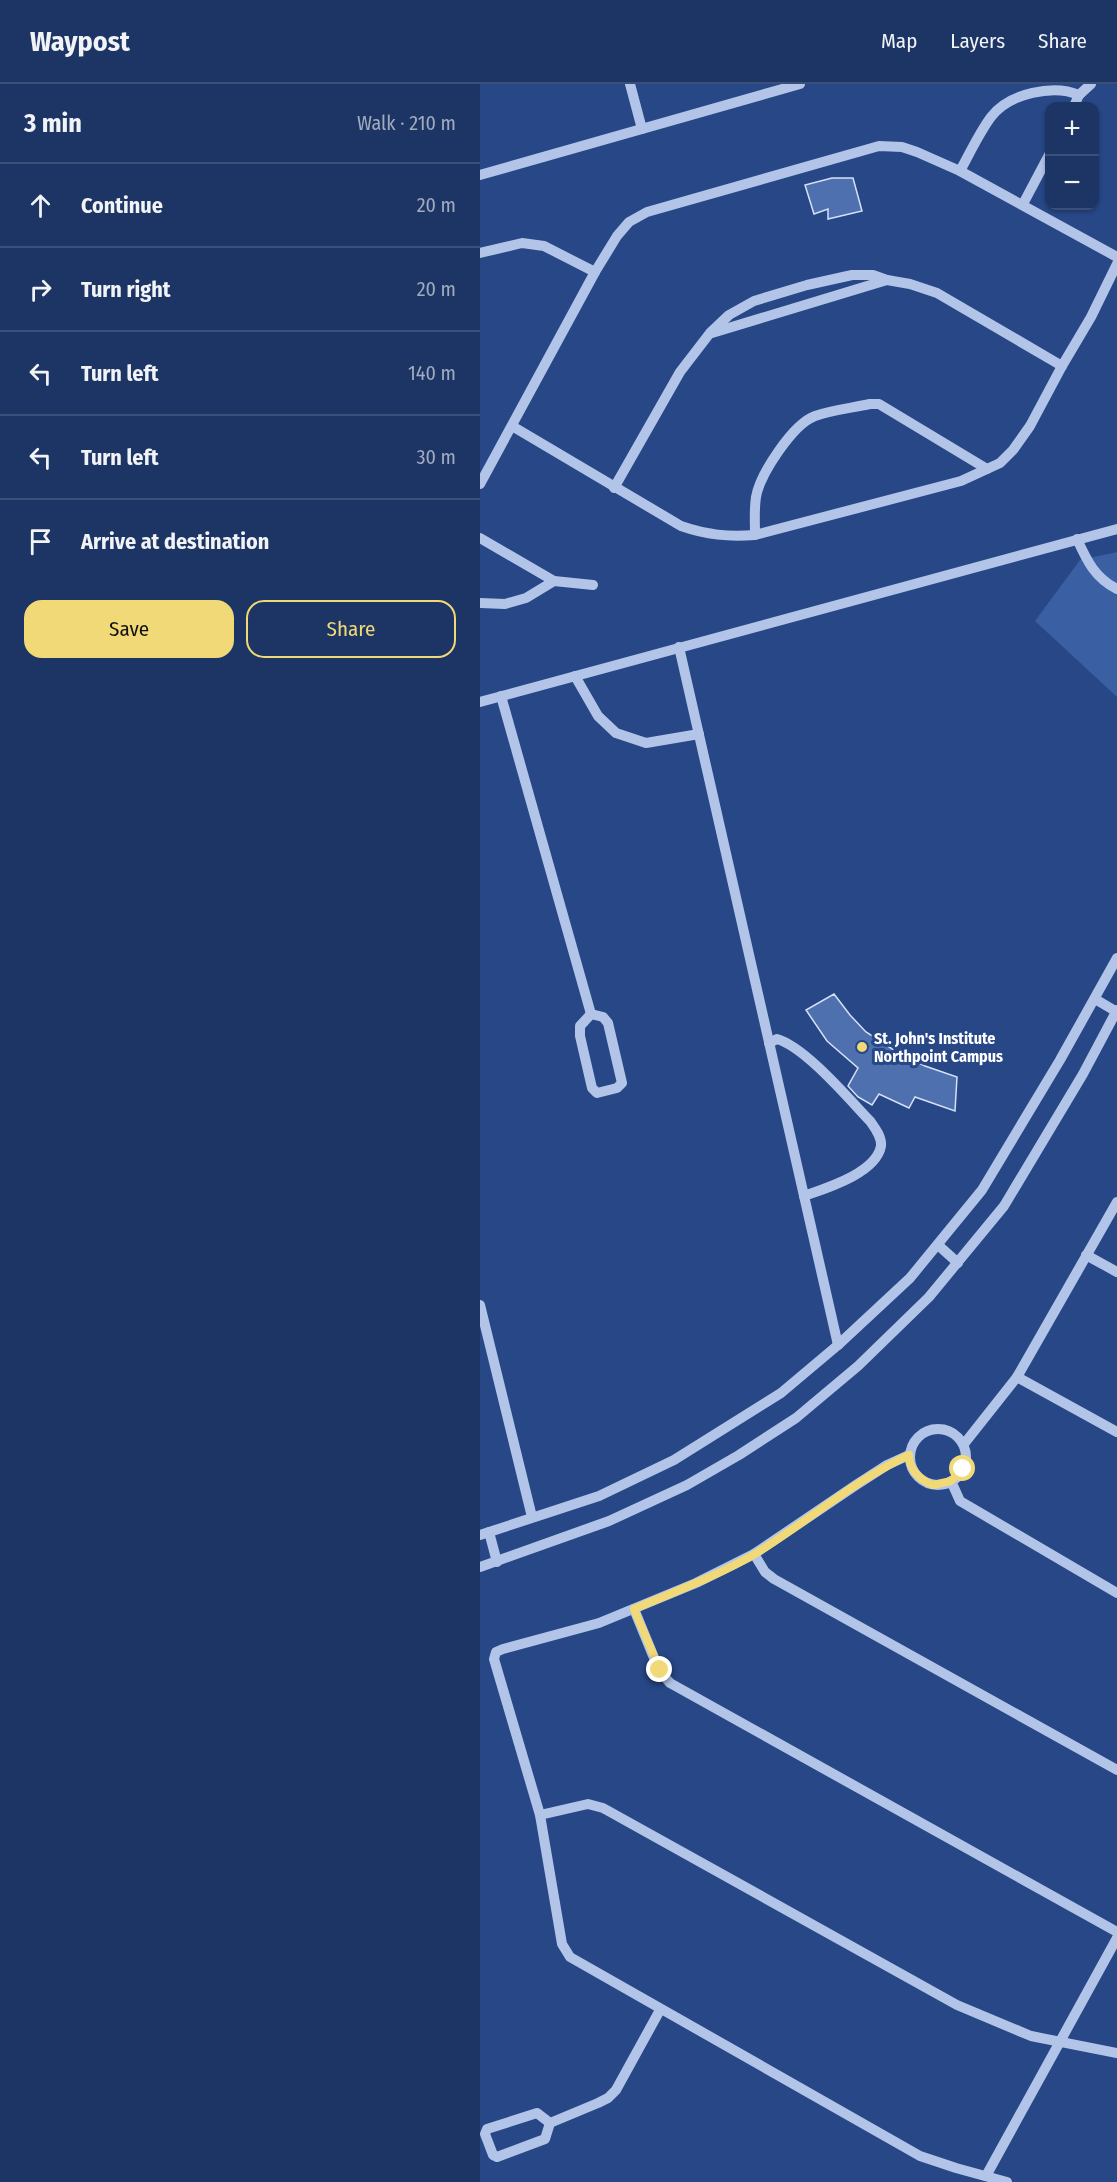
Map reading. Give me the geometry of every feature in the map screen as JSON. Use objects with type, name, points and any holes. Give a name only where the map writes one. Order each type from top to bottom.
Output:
[{"type":"street","points":[[630,84],[642,129]]},
{"type":"street","points":[[480,175],[800,84]]},
{"type":"street","points":[[1076,102],[1079,95],[1091,84]]},
{"type":"street","points":[[960,171],[991,116],[1006,101],[1038,88],[1071,88],[1079,95]]},
{"type":"street","points":[[480,484],[595,272],[617,236],[629,222],[647,212],[879,146],[902,147],[960,171],[1117,257]]},
{"type":"street","points":[[1023,204],[1048,156]]},
{"type":"street","points":[[480,253],[522,243],[544,246],[595,272]]},
{"type":"street","points":[[512,426],[681,526],[704,534],[727,537],[755,535],[961,481],[1000,463],[1013,450],[1030,426],[1091,317],[1117,264]]},
{"type":"street","points":[[614,488],[680,372],[710,333],[729,315],[754,301],[796,288],[852,275],[873,275],[910,284],[937,293],[1062,366]]},
{"type":"street","points":[[710,333],[887,280]]},
{"type":"street","points":[[755,535],[756,496],[761,483],[774,457],[797,428],[814,416],[879,404],[987,469]]},
{"type":"street","points":[[480,702],[1117,529]]},
{"type":"street","points":[[480,538],[554,580],[593,585]]},
{"type":"street","points":[[1077,539],[1094,572],[1117,589]]},
{"type":"street","points":[[480,603],[505,604],[525,598],[554,580]]},
{"type":"street","points":[[679,647],[838,1344]]},
{"type":"street","points":[[575,676],[598,716],[616,733],[646,743],[699,734]]},
{"type":"street","points":[[501,696],[591,1014]]},
{"type":"street","points":[[497,1562],[485,1533],[599,1496],[675,1460],[781,1393],[910,1278],[982,1190],[1117,958]]},
{"type":"street","points":[[480,1567],[609,1521],[687,1485],[796,1418],[858,1366],[928,1296],[1004,1206],[1083,1074],[1117,1011],[1095,999]]},
{"type":"street","points":[[591,1014],[603,1017],[608,1023],[622,1083],[617,1088],[597,1093],[592,1088],[579,1036],[580,1026],[591,1014]]},
{"type":"street","points":[[769,1043],[777,1039],[789,1042],[805,1056],[870,1120],[878,1131],[882,1144],[876,1161],[827,1188],[804,1196]]},
{"type":"street","points":[[964,1444],[1017,1377],[1117,1202]]},
{"type":"street","points":[[938,1245],[958,1263]]},
{"type":"street","points":[[1086,1255],[1117,1272]]},
{"type":"street","points":[[480,1305],[532,1517]]},
{"type":"street","points":[[1017,1377],[1117,1432]]},
{"type":"street","points":[[929,1431],[949,1431],[958,1436],[964,1444],[967,1458],[965,1464],[957,1477],[940,1485],[927,1483],[913,1470],[909,1462],[910,1446],[915,1439],[929,1431]]},
{"type":"street","points":[[909,1455],[887,1465],[754,1554],[696,1583],[599,1623],[503,1649],[496,1652],[494,1659],[540,1815],[562,1944],[570,1958],[921,2156],[1007,2182]]},
{"type":"street","points":[[951,1481],[960,1501],[1117,1593]]},
{"type":"street","points":[[754,1554],[765,1572],[774,1579],[1117,1770]]},
{"type":"street","points":[[634,1609],[663,1677],[670,1683],[1117,1932]]},
{"type":"street","points":[[540,1815],[588,1804],[603,1808],[957,2005],[1031,2036],[1117,2054]]},
{"type":"street","points":[[986,2176],[1117,1938]]},
{"type":"street","points":[[550,2123],[537,2113],[487,2129],[485,2134],[493,2155],[497,2157],[545,2139],[550,2123],[608,2098],[616,2090],[660,2010]]},
{"type":"shaded area","points":[[1117,552],[1117,697],[1035,621],[1080,560]]},
{"type":"building","points":[[832,178],[853,178],[862,211],[828,219],[828,209],[814,214],[805,185]]},
{"type":"building","name":"St. John's Institute Northpoint Campus","points":[[834,994],[866,1032],[900,1054],[957,1077],[955,1111],[915,1097],[909,1108],[879,1094],[872,1105],[858,1097],[848,1086],[858,1068],[827,1041],[806,1010]]},
{"type":"place","name":"St. John's Institute Northpoint Campus","points":[[862,1047]]},
{"type":"route","points":[[660,1670],[634,1609],[696,1583],[754,1554],[887,1465],[909,1455],[909,1462],[918,1477],[933,1485],[951,1481],[963,1469]]}]
